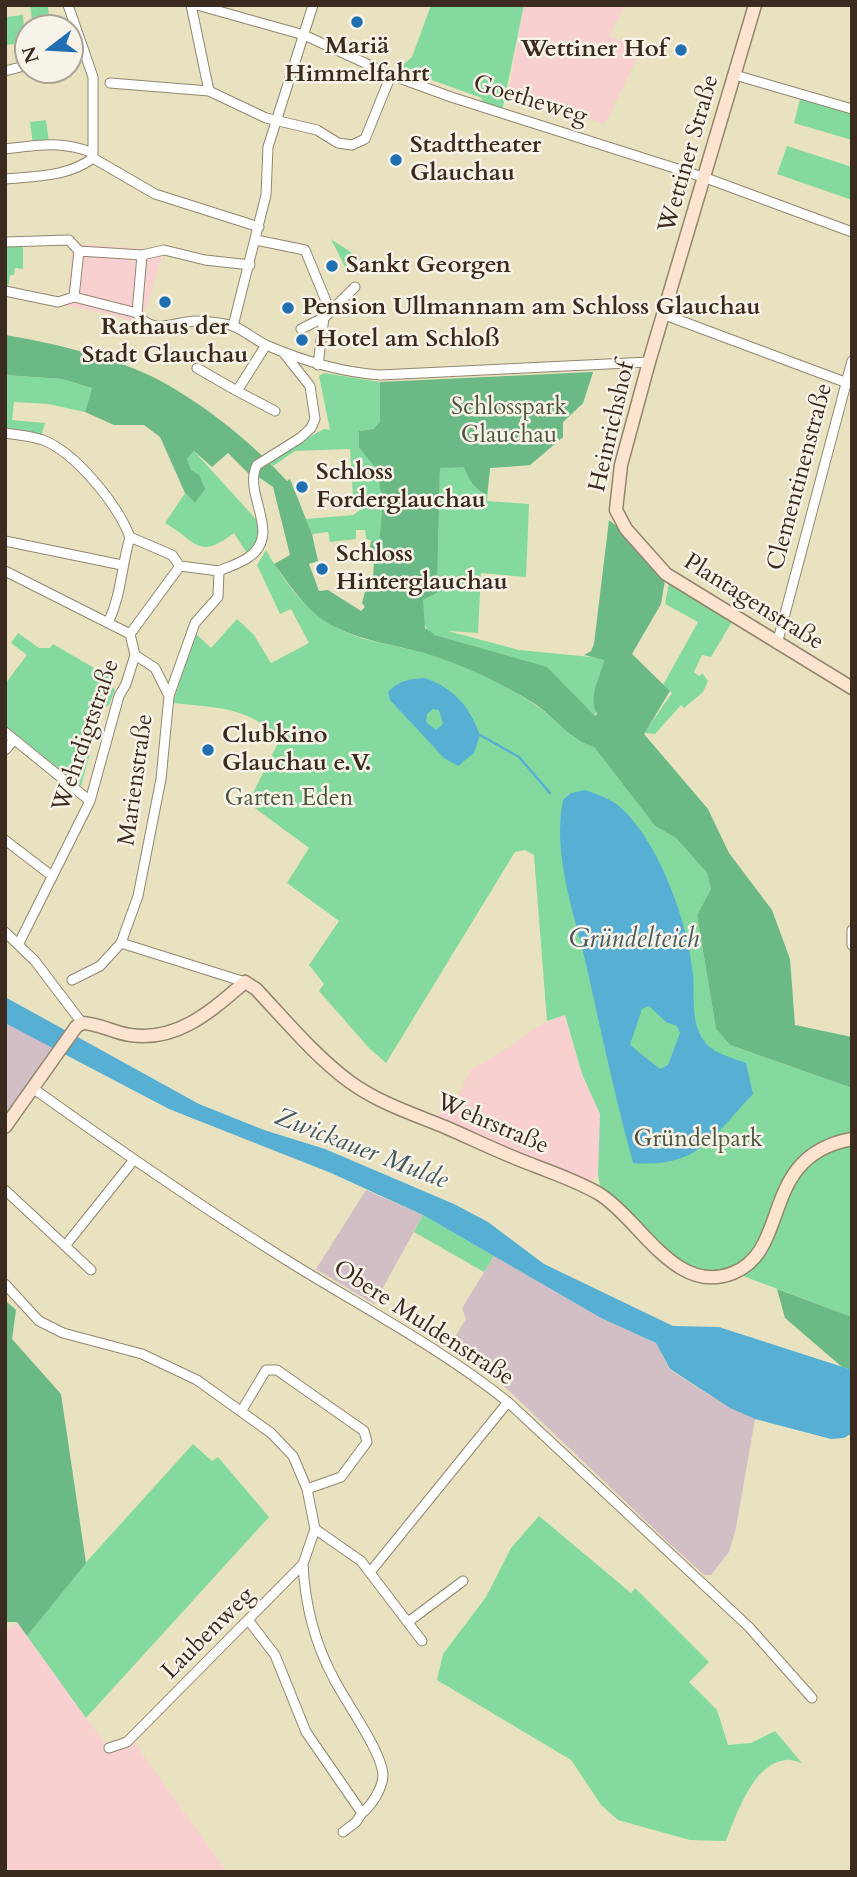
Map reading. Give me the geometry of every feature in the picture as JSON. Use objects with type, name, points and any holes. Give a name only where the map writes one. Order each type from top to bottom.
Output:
[{"type":"street","points":[[191,5],[209,91]]},
{"type":"street","name":"Goetheweg","points":[[197,5],[304,35],[391,75],[480,107],[502,111],[706,178],[852,232]]},
{"type":"street","points":[[233,326],[258,240],[266,195],[268,147],[313,5]]},
{"type":"street","name":"Wettiner Straße","points":[[665,315],[755,5]]},
{"type":"street","points":[[5,179],[57,174],[84,165],[93,155],[95,104],[90,64],[84,49]]},
{"type":"street","points":[[110,83],[209,91],[275,120],[317,130],[338,143],[352,145],[365,139],[369,132],[391,75]]},
{"type":"street","points":[[735,75],[852,109]]},
{"type":"street","points":[[5,149],[56,143],[73,144],[155,194],[260,227]]},
{"type":"street","points":[[5,242],[69,240],[79,251],[142,255],[164,250],[204,260],[250,265]]},
{"type":"street","points":[[258,240],[305,250],[326,301],[318,365]]},
{"type":"street","points":[[74,297],[79,251]]},
{"type":"street","points":[[137,313],[142,255]]},
{"type":"street","points":[[301,329],[325,317],[355,287]]},
{"type":"street","points":[[5,290],[58,302],[74,297],[137,313],[145,322],[163,327],[203,321],[233,326],[283,352],[318,365],[355,373],[380,375],[649,362]]},
{"type":"street","points":[[665,315],[849,383]]},
{"type":"street","name":"Heinrichshof","points":[[638,544],[618,516],[615,501],[621,465],[649,362],[665,315]]},
{"type":"street","points":[[237,391],[266,345]]},
{"type":"street","points":[[130,537],[172,555],[180,566],[219,571],[249,557],[259,547],[264,527],[255,495],[254,476],[257,465],[300,438],[311,428],[315,419],[310,386],[283,352]]},
{"type":"street","name":"Clementinenstraße","points":[[777,644],[849,383],[852,360]]},
{"type":"street","points":[[197,368],[275,411]]},
{"type":"street","points":[[5,433],[43,440],[67,453],[92,480],[122,520],[130,537],[122,565],[121,592],[109,621]]},
{"type":"street","points":[[5,541],[122,565]]},
{"type":"street","name":"Plantagenstraße","points":[[638,544],[666,574],[852,688]]},
{"type":"street","points":[[130,634],[180,566]]},
{"type":"street","points":[[5,570],[130,634],[135,655],[155,668],[169,696]]},
{"type":"street","name":"Marienstraße","points":[[72,980],[100,966],[121,943],[138,896],[161,779],[169,696],[195,623],[218,597],[219,571]]},
{"type":"street","name":"Wehrdigtstraße","points":[[19,943],[90,801],[119,696],[127,684],[135,655]]},
{"type":"street","points":[[5,732],[90,801]]},
{"type":"street","points":[[5,750],[14,740]]},
{"type":"street","points":[[5,840],[52,876]]},
{"type":"street","points":[[852,930],[852,945]]},
{"type":"street","points":[[5,932],[19,943],[79,1025],[133,1036],[172,1032],[194,1024],[245,982]]},
{"type":"street","name":"Wehrstraße","points":[[121,943],[245,982],[256,989],[321,1059],[352,1083],[392,1106],[602,1196],[689,1273],[706,1278],[735,1273],[753,1262],[763,1247],[785,1185],[798,1167],[823,1148],[852,1139]]},
{"type":"street","points":[[5,1127],[79,1025]]},
{"type":"street","name":"Obere Muldenstraße","points":[[34,1089],[133,1161],[280,1256],[472,1374],[508,1402],[749,1627],[812,1698]]},
{"type":"street","points":[[65,1246],[133,1161]]},
{"type":"street","points":[[5,1189],[91,1270]]},
{"type":"street","points":[[5,1284],[39,1321],[63,1333],[142,1354],[197,1380],[271,1433],[293,1456],[307,1489],[315,1529],[361,1560],[422,1641]]},
{"type":"street","points":[[242,1410],[266,1370],[277,1370],[364,1431],[367,1442],[341,1477],[307,1489]]},
{"type":"street","points":[[371,1571],[508,1402]]},
{"type":"street","name":"Laubenweg","points":[[109,1748],[127,1742],[303,1564],[315,1529]]},
{"type":"street","points":[[303,1564],[304,1601],[320,1652],[370,1741],[382,1770],[378,1791],[356,1822],[343,1832]]},
{"type":"street","points":[[408,1622],[463,1581]]},
{"type":"street","points":[[249,1621],[275,1655],[306,1732],[342,1789],[362,1813]]},
{"type":"shaded area","points":[[524,5],[625,5],[609,36],[641,50],[605,124],[508,95]]},
{"type":"shaded area","points":[[76,244],[164,250],[147,305],[136,324],[115,315],[67,306],[72,249]]},
{"type":"shaded area","points":[[564,1014],[582,1074],[600,1114],[598,1175],[584,1186],[431,1121],[455,1101],[471,1070],[533,1029]]},
{"type":"shaded area","points":[[5,1023],[61,1051],[5,1127]]},
{"type":"shaded area","points":[[366,1190],[423,1215],[374,1304],[316,1269]]},
{"type":"shaded area","points":[[494,1256],[601,1318],[656,1343],[670,1370],[730,1408],[755,1419],[736,1528],[729,1552],[711,1575],[704,1575],[669,1543],[487,1370],[448,1348],[466,1319],[462,1308]]},
{"type":"shaded area","points":[[17,1622],[108,1748],[131,1738],[227,1872],[5,1872],[5,1634]]},
{"type":"green space","points":[[30,5],[48,5],[49,14],[31,14]]},
{"type":"green space","points":[[431,5],[524,5],[502,111],[480,107],[482,98],[415,74],[412,83],[391,75],[412,57]]},
{"type":"green space","points":[[14,16],[14,44],[5,45],[5,17]]},
{"type":"green space","points":[[800,99],[852,114],[852,140],[794,123]]},
{"type":"green space","points":[[46,120],[49,143],[33,145],[30,122]]},
{"type":"green space","points":[[787,146],[852,167],[852,200],[777,174]]},
{"type":"green space","points":[[331,239],[361,259],[346,269]]},
{"type":"green space","points":[[23,245],[23,269],[15,268],[14,275],[10,275],[8,289],[5,288],[5,247]]},
{"type":"green space","points":[[5,335],[79,351],[135,369],[169,386],[224,422],[287,481],[290,479],[312,534],[318,561],[309,564],[319,591],[328,590],[361,611],[365,607],[362,603],[366,588],[379,590],[382,585],[381,581],[373,579],[374,559],[368,558],[371,541],[379,542],[383,501],[376,468],[359,448],[359,431],[373,429],[380,422],[380,382],[593,372],[583,403],[563,422],[563,437],[530,465],[490,468],[487,494],[475,487],[464,467],[440,468],[437,593],[423,600],[425,628],[435,635],[547,667],[595,716],[594,693],[604,660],[584,655],[591,651],[594,644],[609,520],[638,544],[666,574],[661,604],[632,654],[670,691],[644,734],[708,809],[729,853],[772,910],[790,959],[795,1025],[852,1037],[852,1088],[730,1045],[716,1029],[697,915],[711,889],[707,873],[676,838],[655,826],[594,747],[570,734],[535,704],[481,675],[424,653],[357,636],[327,622],[301,600],[274,564],[290,555],[273,487],[257,476],[251,476],[228,453],[212,467],[194,451],[187,459],[191,470],[199,475],[205,489],[195,503],[185,493],[160,437],[144,425],[114,425],[85,412],[92,388],[62,379],[5,375]]},
{"type":"green space","name":"Schlosspark Glauchau","points":[[593,372],[583,403],[563,422],[563,437],[530,465],[490,468],[487,501],[529,504],[526,577],[481,573],[478,633],[448,631],[519,650],[604,659],[595,716],[547,668],[429,633],[423,621],[423,600],[437,593],[442,380]]},
{"type":"green space","points":[[324,373],[380,382],[380,422],[373,429],[359,431],[359,448],[374,464],[381,482],[379,543],[366,539],[365,530],[356,530],[356,539],[330,542],[328,532],[312,534],[306,519],[353,515],[364,507],[361,494],[353,496],[350,449],[295,451],[273,466],[267,459],[324,429],[330,430],[319,376]]},
{"type":"green space","points":[[5,375],[62,379],[92,388],[85,412],[48,404],[14,402],[12,420],[45,423],[41,437],[5,428]]},
{"type":"green space","points":[[194,451],[263,527],[256,546],[248,555],[234,533],[213,546],[205,547],[192,542],[165,523],[185,493],[195,503],[187,459]]},
{"type":"green space","name":"Gründelpark","points":[[266,550],[296,594],[325,621],[347,633],[438,657],[481,674],[534,704],[570,734],[594,747],[655,826],[676,838],[707,873],[711,889],[697,915],[716,1029],[730,1045],[852,1088],[852,1317],[735,1273],[698,1276],[602,1196],[598,1175],[600,1114],[582,1074],[565,1015],[547,1021],[534,855],[525,850],[515,852],[386,1063],[369,1048],[319,991],[324,984],[309,965],[339,921],[287,883],[309,848],[248,803],[280,739],[268,728],[244,714],[173,703],[195,633],[211,648],[237,619],[254,635],[271,663],[309,643],[291,609],[280,614],[257,565]]},
{"type":"green space","points":[[670,577],[733,620],[711,657],[702,655],[694,672],[699,676],[702,673],[708,681],[703,692],[684,708],[681,705],[655,734],[644,733],[672,693],[663,685],[698,622],[665,604]]},
{"type":"green space","points":[[18,633],[39,648],[50,648],[53,644],[113,679],[111,687],[115,689],[109,705],[102,709],[81,786],[5,726],[5,684],[27,655],[11,643]]},
{"type":"green space","points":[[423,1215],[494,1256],[484,1272],[414,1232]]},
{"type":"green space","points":[[777,1289],[852,1317],[852,1370],[842,1367],[785,1318]]},
{"type":"green space","points":[[5,1300],[16,1310],[12,1339],[61,1394],[86,1563],[27,1636],[17,1622],[5,1622]]},
{"type":"green space","points":[[193,1444],[212,1461],[218,1457],[269,1517],[86,1718],[27,1636],[70,1580]]},
{"type":"green space","points":[[539,1516],[631,1593],[635,1588],[709,1662],[689,1682],[717,1710],[728,1745],[751,1743],[775,1731],[802,1763],[786,1760],[774,1763],[764,1770],[747,1792],[726,1841],[690,1840],[618,1820],[601,1805],[571,1760],[437,1680],[443,1654],[486,1597],[511,1548]]},
{"type":"water","points":[[425,678],[445,687],[460,700],[480,735],[474,753],[458,766],[444,758],[390,700],[388,692],[392,688],[405,681]],"holes":[[[433,709],[439,710],[443,724],[436,730],[426,722],[427,714]]]},
{"type":"water","name":"Gründelteich","points":[[585,790],[615,803],[647,840],[669,884],[685,931],[693,974],[695,1017],[700,1033],[712,1049],[746,1063],[753,1094],[714,1136],[689,1155],[674,1160],[633,1163],[562,862],[560,820],[563,800],[571,793]],"holes":[[[649,1006],[666,1022],[677,1026],[680,1033],[668,1065],[660,1069],[630,1045],[642,1009]]]},
{"type":"water","points":[[5,997],[199,1104],[264,1130],[325,1149],[454,1204],[488,1222],[544,1264],[673,1326],[719,1327],[852,1370],[852,1433],[844,1438],[831,1439],[755,1419],[730,1408],[670,1369],[656,1343],[601,1318],[423,1215],[331,1173],[169,1109],[5,1023]]},
{"type":"waterway","points":[[480,735],[519,757],[550,793]]},
{"type":"place","name":"Mariä Himmelfahrt","points":[[357,22]]},
{"type":"place","name":"Wettiner Hof","points":[[681,50]]},
{"type":"place","name":"Stadttheater Glauchau","points":[[396,160]]},
{"type":"place","name":"Sankt Georgen","points":[[332,266]]},
{"type":"place","name":"Rathaus der Stadt Glauchau","points":[[165,302]]},
{"type":"place","name":"Pension Ullmannam am Schloss Glauchau","points":[[288,308]]},
{"type":"place","name":"Hotel am Schloß","points":[[302,340]]},
{"type":"place","name":"Schloss Forderglauchau","points":[[302,487]]},
{"type":"place","name":"Schloss Hinterglauchau","points":[[322,569]]},
{"type":"place","name":"Clubkino Glauchau e.V.","points":[[208,750]]},
{"type":"park label","name":"Garten Eden","points":[[289,799]]},
{"type":"water label","name":"Zwickauer Mulde","points":[[361,1150]]}]
